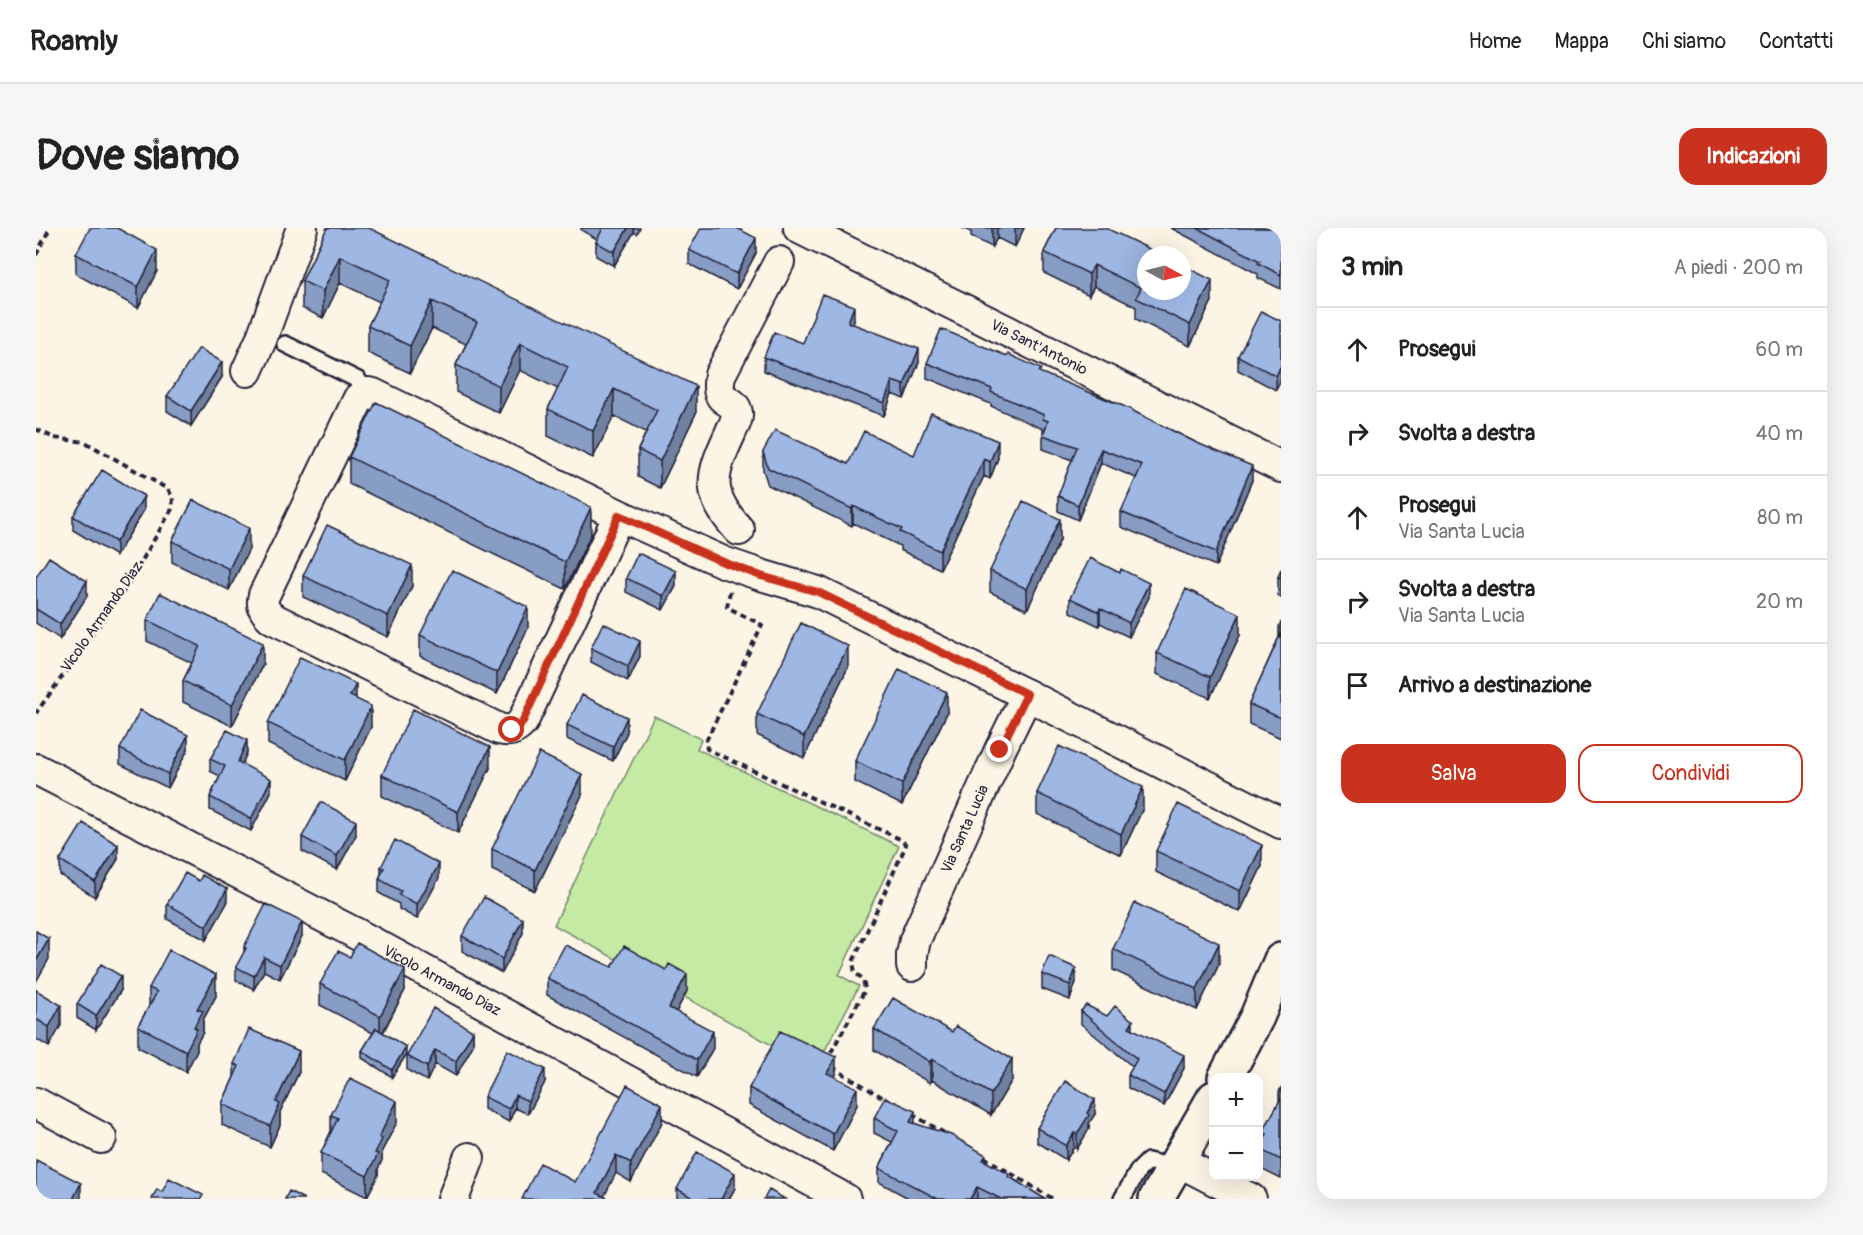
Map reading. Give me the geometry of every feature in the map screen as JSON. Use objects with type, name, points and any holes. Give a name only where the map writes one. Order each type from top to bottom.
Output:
[{"type":"street","points":[[247,371],[261,340],[302,228]]},
{"type":"street","name":"Via Sant'Antonio","points":[[799,228],[1281,467]]},
{"type":"street","points":[[740,530],[725,514],[717,496],[715,466],[736,420],[737,411],[722,399],[718,393],[718,386],[720,375],[779,261]]},
{"type":"street","points":[[619,515],[523,721],[519,728],[512,730],[500,729],[489,724],[272,618],[263,610],[264,595],[359,398],[368,393],[619,515],[723,562],[761,576],[818,592],[1027,694],[1281,824]]},
{"type":"street","name":"Via Santa Lucia","points":[[912,966],[915,940],[1027,694]]},
{"type":"street","name":"Vicolo Armando Diaz","points":[[36,769],[353,932],[845,1199]]},
{"type":"street","points":[[1227,1073],[1257,1017],[1281,960]]},
{"type":"street","points":[[36,1103],[102,1138]]},
{"type":"street","points":[[1156,1199],[1209,1107]]},
{"type":"street","points":[[453,1199],[469,1158]]},
{"type":"street","points":[[1175,1166],[1251,1199]]},
{"type":"lane","points":[[285,344],[358,380],[368,393]]},
{"type":"lane","points":[[1122,1199],[1138,1171],[1148,1161],[1175,1166]]},
{"type":"path","points":[[36,255],[50,228]]},
{"type":"path","name":"Vicolo Armando Diaz","points":[[36,429],[54,438],[84,442],[168,489],[172,498],[172,509],[126,588],[36,713]]},
{"type":"path","points":[[723,562],[716,578],[724,582],[730,590],[727,607],[762,625],[706,741],[707,749],[902,840],[906,845],[853,962],[855,973],[863,979],[865,990],[825,1063],[892,1103]]},
{"type":"path","points":[[912,1114],[950,1136]]},
{"type":"path","points":[[978,1154],[1053,1199]]},
{"type":"green space","points":[[654,716],[701,739],[697,749],[899,846],[839,975],[859,986],[815,1069],[554,925]]},
{"type":"building","points":[[90,228],[117,228],[157,250],[138,287],[76,254]]},
{"type":"building","points":[[327,228],[369,228],[696,386],[660,461],[638,450],[657,410],[614,389],[593,431],[548,409],[568,367],[520,343],[499,386],[456,365],[477,322],[432,301],[410,346],[368,326],[390,280],[340,256],[323,291],[302,281]]},
{"type":"building","points":[[603,228],[628,228],[614,252],[596,242]]},
{"type":"building","points":[[701,228],[737,228],[756,238],[737,274],[689,250]]},
{"type":"building","points":[[1056,228],[1106,228],[1143,246],[1137,246],[1137,286],[1094,265],[1089,274],[1044,252]]},
{"type":"building","points":[[1197,228],[1276,228],[1281,231],[1281,275],[1258,263],[1260,261]]},
{"type":"building","points":[[1191,270],[1212,280],[1190,325],[1140,300],[1191,300]]},
{"type":"building","points":[[822,294],[854,306],[848,322],[919,349],[904,385],[892,381],[884,403],[764,357],[774,332],[803,343]]},
{"type":"building","points":[[1261,311],[1281,321],[1281,365],[1276,376],[1238,356]]},
{"type":"building","points":[[941,329],[1007,356],[1008,354],[1041,369],[1039,372],[1133,410],[1197,443],[1252,466],[1216,552],[1121,512],[1142,465],[1101,449],[1078,505],[1058,496],[1077,447],[1043,435],[1048,421],[1043,419],[1044,415],[991,392],[992,389],[927,363]]},
{"type":"building","points":[[199,348],[222,362],[191,411],[167,396]]},
{"type":"building","points":[[376,402],[591,507],[565,562],[349,457]]},
{"type":"building","points":[[931,413],[998,441],[990,462],[984,459],[940,551],[900,532],[902,529],[853,506],[852,509],[768,468],[763,452],[775,430],[848,464],[864,431],[914,455]]},
{"type":"building","points":[[102,470],[144,496],[116,542],[73,516]]},
{"type":"building","points":[[193,500],[249,528],[229,569],[172,541]]},
{"type":"building","points":[[1023,501],[1060,519],[1027,589],[990,571]]},
{"type":"building","points":[[327,525],[412,565],[388,616],[303,576]]},
{"type":"building","points":[[638,553],[676,571],[663,596],[626,578]]},
{"type":"building","points":[[49,557],[87,581],[60,624],[36,609],[36,577]]},
{"type":"building","points":[[1090,558],[1120,573],[1121,569],[1149,583],[1129,623],[1100,608],[1099,612],[1070,598]]},
{"type":"building","points":[[452,570],[528,607],[497,673],[420,635]]},
{"type":"building","points":[[1186,589],[1240,614],[1210,677],[1157,653]]},
{"type":"building","points":[[160,593],[263,643],[232,705],[183,681],[200,646],[147,620]]},
{"type":"building","points":[[603,623],[640,641],[628,666],[591,648]]},
{"type":"building","points":[[801,623],[848,646],[804,737],[757,714]]},
{"type":"building","points":[[1281,633],[1281,718],[1249,704]]},
{"type":"building","points":[[300,657],[356,684],[350,696],[371,706],[345,760],[268,723]]},
{"type":"building","points":[[899,669],[947,692],[902,784],[855,761]]},
{"type":"building","points":[[582,695],[627,717],[613,747],[567,725]]},
{"type":"building","points":[[413,709],[490,747],[458,812],[382,775]]},
{"type":"building","points":[[140,710],[188,735],[168,774],[120,749]]},
{"type":"building","points":[[227,730],[247,740],[238,762],[271,779],[251,819],[210,797],[225,766],[210,759]]},
{"type":"building","points":[[1059,746],[1143,787],[1121,834],[1037,793]]},
{"type":"building","points":[[539,753],[582,774],[535,870],[492,849]]},
{"type":"building","points":[[321,802],[356,821],[337,856],[302,837]]},
{"type":"building","points":[[1178,804],[1262,845],[1240,891],[1156,851]]},
{"type":"building","points":[[83,823],[118,845],[95,882],[60,860]]},
{"type":"building","points":[[395,840],[439,864],[417,904],[399,895],[401,891],[379,879],[384,868],[381,867]]},
{"type":"building","points":[[185,873],[199,881],[202,875],[227,889],[206,926],[167,904]]},
{"type":"building","points":[[484,897],[523,919],[502,959],[462,936]]},
{"type":"building","points":[[1135,903],[1219,943],[1197,989],[1113,949]]},
{"type":"building","points":[[266,904],[302,922],[280,965],[264,957],[254,976],[236,967]]},
{"type":"building","points":[[36,931],[49,939],[36,961]]},
{"type":"building","points":[[357,943],[405,969],[380,1016],[320,984],[338,951],[350,957]]},
{"type":"building","points":[[565,945],[612,967],[624,946],[666,970],[669,964],[687,974],[669,1008],[713,1031],[697,1060],[547,978]]},
{"type":"building","points":[[169,950],[216,975],[197,1009],[203,1011],[194,1027],[197,1029],[186,1051],[138,1026],[157,992],[149,988]]},
{"type":"building","points":[[1049,956],[1076,968],[1070,985],[1042,974]]},
{"type":"building","points":[[101,964],[121,976],[96,1016],[77,1004]]},
{"type":"building","points":[[36,990],[61,1005],[49,1027],[36,1019]]},
{"type":"building","points":[[893,998],[952,1032],[956,1026],[1012,1059],[991,1094],[932,1059],[930,1062],[874,1029]]},
{"type":"building","points":[[1086,1005],[1107,1016],[1115,1006],[1133,1021],[1129,1027],[1184,1055],[1164,1094],[1128,1075],[1137,1059],[1081,1011]]},
{"type":"building","points":[[433,1008],[473,1031],[456,1061],[435,1050],[427,1067],[407,1056]]},
{"type":"building","points":[[376,1028],[406,1047],[392,1070],[362,1051]]},
{"type":"building","points":[[249,1029],[299,1051],[276,1102],[280,1104],[270,1126],[222,1104],[239,1066],[234,1064]]},
{"type":"building","points":[[780,1031],[836,1057],[827,1073],[857,1088],[833,1134],[749,1088]]},
{"type":"building","points":[[507,1050],[545,1069],[528,1101],[515,1095],[509,1109],[484,1097]]},
{"type":"building","points":[[350,1078],[397,1101],[379,1137],[382,1139],[375,1153],[378,1154],[367,1176],[321,1153],[338,1118],[331,1115]]},
{"type":"building","points":[[1065,1081],[1095,1100],[1087,1113],[1089,1115],[1066,1146],[1037,1128]]},
{"type":"building","points":[[627,1085],[662,1104],[631,1163],[616,1155],[597,1193],[609,1199],[522,1199],[540,1163],[575,1182]]},
{"type":"building","points":[[885,1097],[915,1111],[910,1122],[951,1135],[986,1155],[983,1160],[1009,1174],[1008,1176],[1045,1199],[1001,1199],[977,1187],[970,1199],[938,1199],[879,1168],[898,1131],[874,1118]]},
{"type":"building","points":[[1281,1098],[1281,1160],[1263,1151],[1263,1142],[1267,1134],[1263,1132]]},
{"type":"building","points":[[697,1152],[735,1173],[721,1199],[695,1199],[677,1189]]},
{"type":"building","points":[[36,1160],[81,1183],[73,1199],[36,1199]]},
{"type":"building","points":[[169,1178],[203,1195],[201,1199],[152,1199],[157,1189],[162,1192]]},
{"type":"building","points":[[769,1190],[785,1199],[764,1199]]},
{"type":"building","points":[[289,1191],[304,1199],[285,1199]]},
{"type":"route","points":[[512,730],[519,728],[523,721],[619,515],[723,562],[761,576],[818,592],[1027,694],[1000,750]]}]
